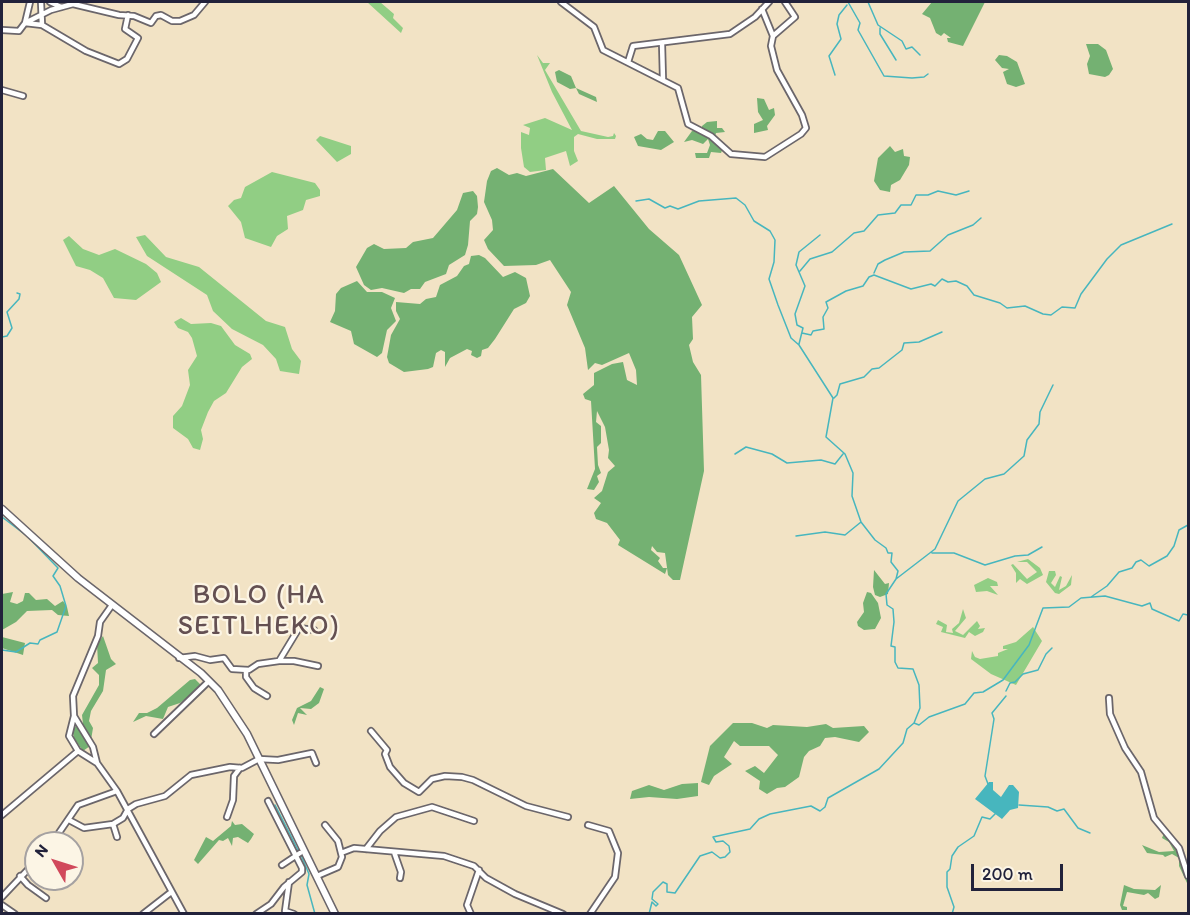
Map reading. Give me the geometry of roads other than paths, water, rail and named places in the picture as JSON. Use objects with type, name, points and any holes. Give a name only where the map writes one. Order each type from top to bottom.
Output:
[{"type":"main road","points":[[2,509],[112,605],[209,681],[232,708],[335,914]]},
{"type":"street","points":[[2,30],[20,31],[25,23],[30,2]]},
{"type":"street","points":[[40,2],[42,26]]},
{"type":"street","points":[[50,2],[61,7]]},
{"type":"street","points":[[25,23],[42,14],[73,4],[128,15],[152,23],[156,16],[161,15],[172,21],[180,21],[194,15],[205,2]]},
{"type":"street","points":[[561,2],[594,27],[603,50],[680,90],[688,124],[711,136],[731,154],[765,157],[801,134],[806,128],[802,115],[777,70],[771,46],[773,36],[762,9]]},
{"type":"street","points":[[628,62],[633,46],[730,34],[769,2]]},
{"type":"street","points":[[773,36],[795,17],[785,2]]},
{"type":"street","points":[[25,23],[42,26],[86,51],[118,64],[127,59],[138,38],[125,29],[128,15]]},
{"type":"street","points":[[662,43],[663,80]]},
{"type":"street","points":[[2,90],[23,96]]},
{"type":"street","points":[[97,763],[78,751],[69,736],[74,716],[73,696],[78,680],[93,647],[100,622],[112,605]]},
{"type":"street","points":[[279,661],[299,628],[314,630]]},
{"type":"street","points":[[179,658],[195,656],[206,660],[224,658],[232,669],[246,671],[258,664],[279,661],[294,661],[318,666]]},
{"type":"street","points":[[246,671],[246,677],[254,688],[267,696]]},
{"type":"street","points":[[154,734],[209,681]]},
{"type":"street","points":[[1109,699],[1110,714],[1125,748],[1141,772],[1154,818],[1179,848],[1188,876]]},
{"type":"street","points":[[74,716],[93,747],[97,763],[128,809],[157,862],[170,892],[184,914]]},
{"type":"street","points":[[371,731],[387,750],[385,754],[390,767],[404,783],[419,792],[432,779],[445,776],[462,777],[473,780],[526,806],[568,817]]},
{"type":"street","points":[[2,815],[78,751]]},
{"type":"street","points":[[69,820],[84,828],[113,824],[123,818],[128,809],[143,801],[165,796],[191,776],[240,768],[259,759],[278,760],[312,753],[316,763]]},
{"type":"street","points":[[226,818],[233,800],[234,776],[240,768]]},
{"type":"street","points":[[61,831],[78,805],[117,791]]},
{"type":"street","points":[[256,914],[271,904],[302,872],[297,855],[268,801]]},
{"type":"street","points":[[366,849],[380,831],[396,818],[432,807],[474,821]]},
{"type":"street","points":[[113,824],[117,837]]},
{"type":"street","points":[[317,876],[338,867],[341,863],[338,841],[325,825]]},
{"type":"street","points":[[588,825],[609,831],[618,852],[615,877],[590,914]]},
{"type":"street","points":[[341,853],[354,848],[444,856],[474,866],[486,878],[515,894],[563,914]]},
{"type":"street","points":[[282,865],[305,850]]},
{"type":"street","points":[[394,852],[401,872],[400,878]]},
{"type":"street","points":[[471,914],[467,905],[478,870]]},
{"type":"street","points":[[2,897],[24,872]]},
{"type":"street","points":[[20,876],[46,898]]},
{"type":"street","points":[[290,882],[285,911],[294,914]]},
{"type":"street","points":[[143,914],[170,892]]},
{"type":"street","points":[[2,905],[12,913]]},
{"type":"water","points":[[989,782],[993,782],[993,790],[1001,797],[1009,785],[1013,785],[1019,792],[1018,808],[1010,810],[1002,819],[975,799]]},
{"type":"waterway","points":[[848,2],[860,23],[858,30],[884,76],[912,78],[924,77],[928,74]]},
{"type":"waterway","points":[[868,2],[878,25],[902,41],[906,49],[912,47],[920,55]]},
{"type":"waterway","points":[[965,2],[970,2]]},
{"type":"waterway","points":[[973,2],[979,2]]},
{"type":"waterway","points":[[835,75],[829,56],[841,39],[837,24],[839,15],[847,5]]},
{"type":"waterway","points":[[880,28],[880,34],[896,60]]},
{"type":"waterway","points":[[800,271],[810,259],[832,252],[854,233],[864,231],[878,215],[895,213],[901,205],[911,205],[916,195],[928,195],[938,191],[956,195],[969,191]]},
{"type":"waterway","points":[[636,201],[649,199],[665,208],[670,206],[678,209],[699,201],[736,198],[745,205],[754,221],[770,231],[775,240],[774,262],[769,279],[778,305],[791,338],[799,345],[833,398],[826,437],[845,454],[853,473],[852,496],[861,522],[875,540],[886,548],[888,553],[892,553],[891,562],[898,571],[896,579],[886,594],[887,605],[893,609],[891,646],[895,647],[895,662],[898,668],[913,669],[919,685],[920,708],[914,723],[907,729],[903,743],[879,769],[828,798],[825,807],[820,811],[811,806],[770,814],[759,819],[750,829],[713,837],[716,842],[723,841],[729,846],[730,852],[720,858],[712,852],[700,856],[675,893],[667,892],[667,884],[663,882],[653,892],[652,899],[658,904],[656,906],[652,902],[649,914]]},
{"type":"waterway","points":[[874,273],[878,264],[885,260],[904,252],[930,251],[948,235],[973,225],[981,218]]},
{"type":"waterway","points":[[802,333],[811,335],[813,331],[824,329],[823,317],[828,308],[826,302],[846,291],[863,286],[869,277],[874,275],[911,289],[931,284],[935,286],[942,279],[948,282],[956,281],[967,286],[974,295],[1000,303],[1007,308],[1025,306],[1043,314],[1051,315],[1062,307],[1075,308],[1081,294],[1107,259],[1121,245],[1172,224]]},
{"type":"waterway","points":[[799,344],[803,328],[797,325],[795,314],[805,286],[796,265],[799,252],[820,235]]},
{"type":"waterway","points":[[2,337],[7,336],[12,328],[7,312],[19,299],[20,294],[17,293]]},
{"type":"waterway","points":[[834,398],[840,384],[864,377],[872,369],[879,368],[902,350],[904,343],[919,342],[942,332]]},
{"type":"waterway","points":[[896,579],[935,549],[958,501],[985,479],[1004,474],[1024,456],[1027,440],[1039,424],[1040,412],[1053,385]]},
{"type":"waterway","points":[[735,454],[746,447],[772,454],[787,463],[821,460],[835,464],[843,454]]},
{"type":"waterway","points":[[2,517],[27,536],[58,568],[53,576],[60,586],[66,606],[57,632],[40,640],[38,644],[30,643],[16,652],[2,650]]},
{"type":"waterway","points":[[796,536],[825,532],[845,535],[861,522]]},
{"type":"waterway","points":[[1091,597],[1107,586],[1119,572],[1132,568],[1136,562],[1141,560],[1149,566],[1167,556],[1174,546],[1179,530],[1188,525]]},
{"type":"waterway","points":[[932,553],[954,553],[985,565],[1015,556],[1028,555],[1042,547]]},
{"type":"waterway","points":[[914,723],[919,725],[929,717],[965,704],[974,693],[983,692],[1003,680],[1029,645],[1043,608],[1069,607],[1081,598],[1105,596],[1142,606],[1150,603],[1152,609],[1179,621],[1183,614],[1188,615]]},
{"type":"waterway","points":[[1006,691],[1010,683],[1015,682],[1023,674],[1038,670],[1046,654],[1052,648]]},
{"type":"waterway","points":[[988,784],[985,776],[994,719],[992,713],[1006,696]]},
{"type":"waterway","points":[[275,805],[299,852]]},
{"type":"waterway","points":[[1019,805],[1048,807],[1057,811],[1064,809],[1078,828],[1090,833]]},
{"type":"waterway","points":[[952,914],[954,907],[947,887],[947,872],[950,869],[952,856],[958,847],[974,836],[982,817],[990,819],[996,813]]},
{"type":"waterway","points":[[301,855],[309,874],[307,885],[315,914]]},
{"type":"district","name":"BOLO (HA SEITLHEKO)","points":[[259,612]]}]
